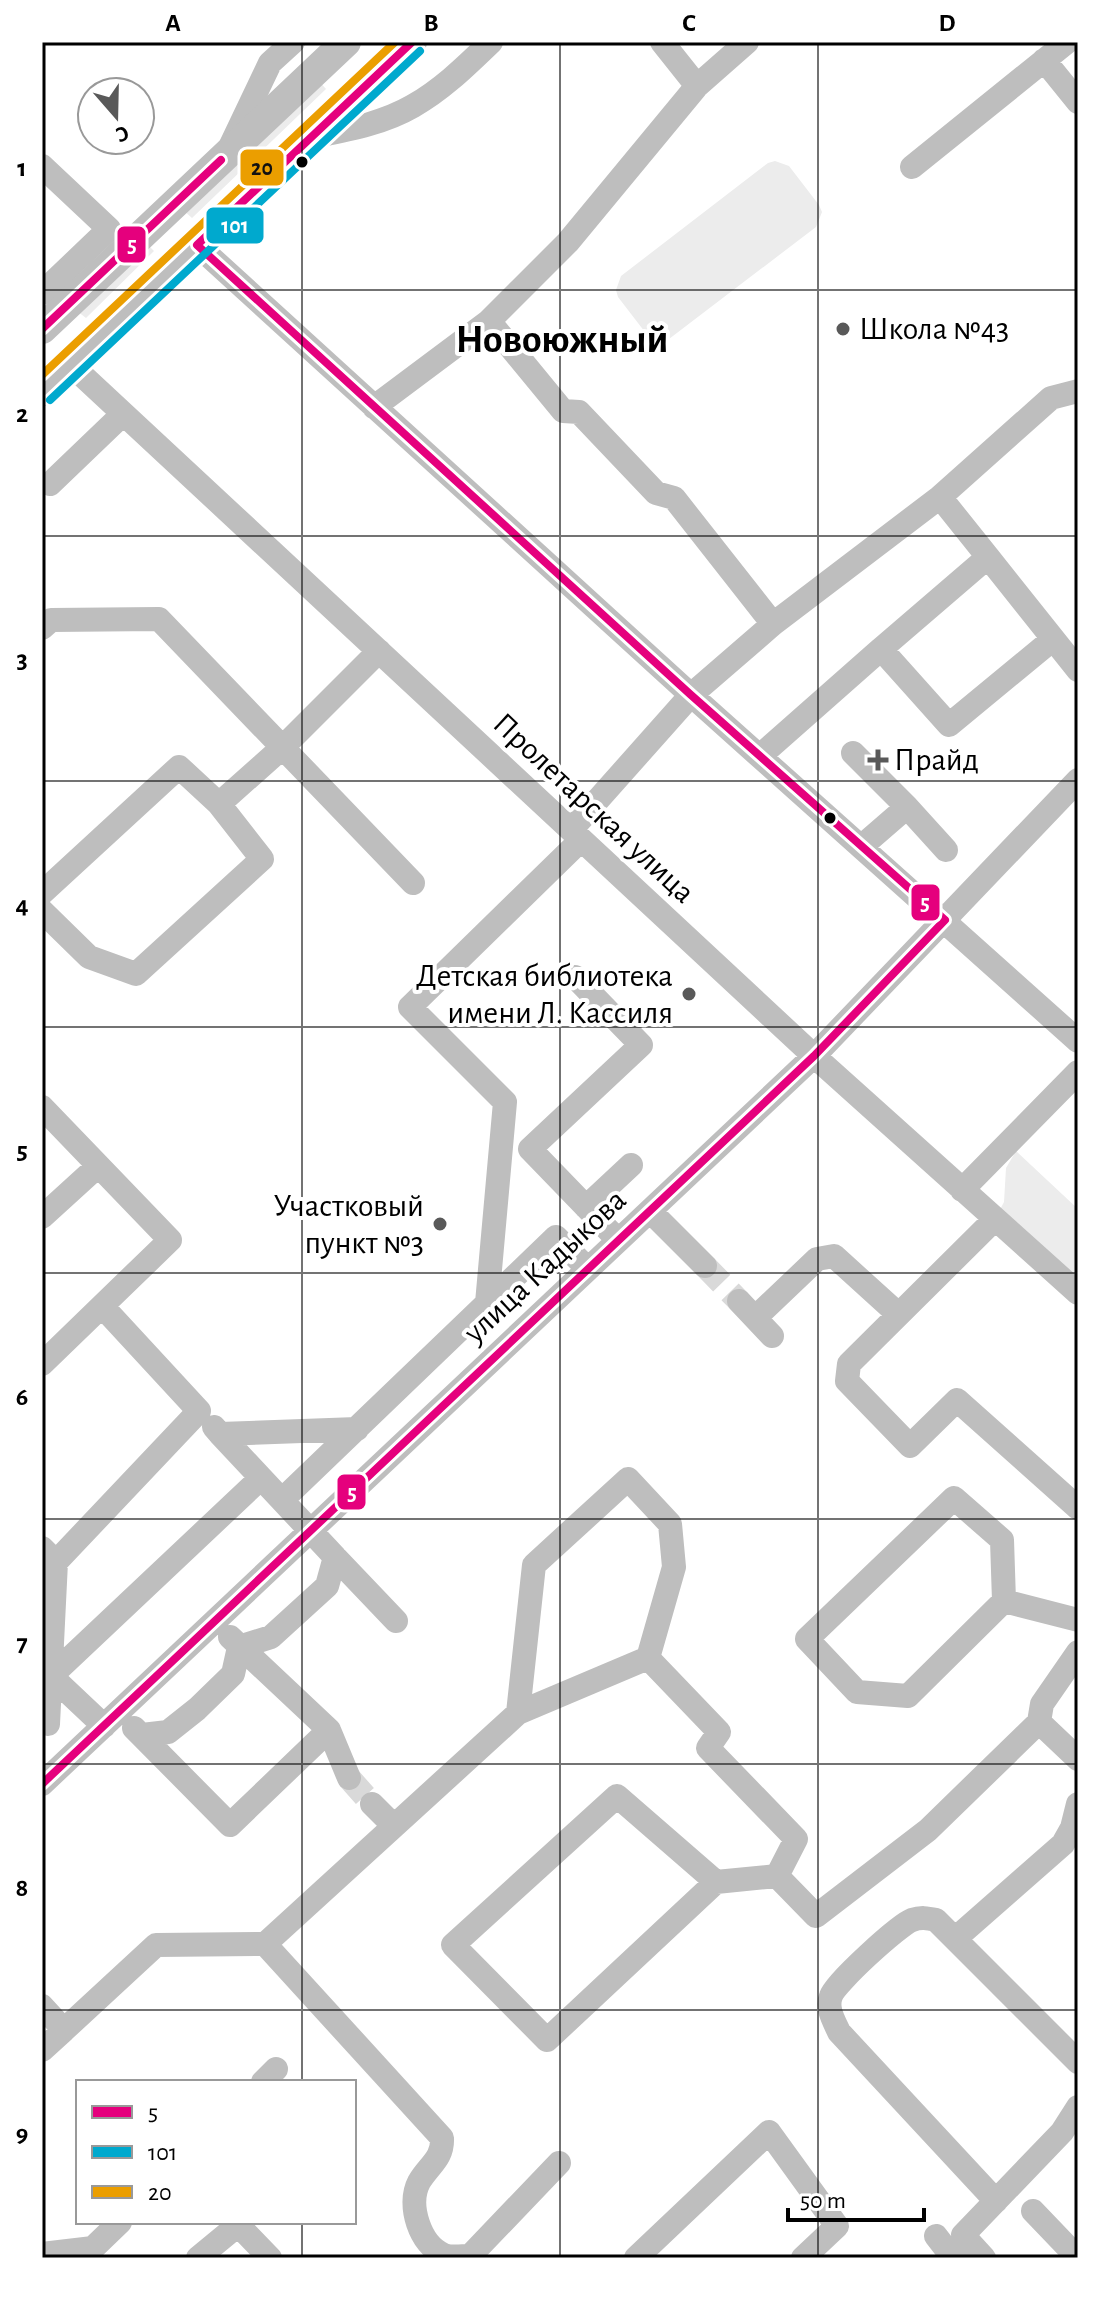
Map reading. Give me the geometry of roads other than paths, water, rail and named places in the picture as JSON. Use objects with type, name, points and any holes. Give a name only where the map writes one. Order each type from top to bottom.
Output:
[{"type":"main road","points":[[42,391],[412,42]]},
{"type":"main road","points":[[70,364],[58,349],[45,314],[155,222],[337,50],[360,91]]},
{"type":"main road","points":[[155,222],[183,233],[197,245]]},
{"type":"street","points":[[227,154],[270,63],[293,42]]},
{"type":"street","points":[[311,137],[378,121],[413,106],[448,82],[491,42]]},
{"type":"street","points":[[662,42],[697,86]]},
{"type":"street","points":[[374,407],[489,321],[568,242],[697,86],[747,42]]},
{"type":"street","points":[[912,167],[1067,42]]},
{"type":"street","points":[[1044,60],[1078,102]]},
{"type":"street","points":[[42,166],[109,229]]},
{"type":"street","points":[[45,314],[109,229],[155,222]]},
{"type":"street","points":[[197,245],[691,695],[1078,1041]]},
{"type":"street","points":[[489,321],[563,411],[579,412],[656,493],[674,498],[773,624]]},
{"type":"street","name":"Пролетарская улица","points":[[70,364],[814,1056],[1078,1293]]},
{"type":"street","points":[[487,1303],[505,1102],[410,1007],[576,835],[691,695],[773,624],[940,497],[1051,398],[1078,391]]},
{"type":"street","points":[[50,484],[123,414]]},
{"type":"street","points":[[940,497],[1078,670]]},
{"type":"street","points":[[761,755],[988,557]]},
{"type":"street","points":[[42,628],[51,620],[159,619],[413,883]]},
{"type":"street","points":[[881,649],[949,725],[1052,640]]},
{"type":"street","points":[[219,804],[283,747],[379,651]]},
{"type":"street","points":[[853,753],[946,850]]},
{"type":"street","points":[[42,893],[179,767],[219,804],[262,859],[136,974],[89,957],[42,911]]},
{"type":"street","name":"улица Кадыкова","points":[[42,1784],[814,1056],[1078,780]]},
{"type":"street","points":[[862,846],[907,807]]},
{"type":"street","points":[[575,977],[641,1045],[530,1149],[618,1240]]},
{"type":"street","points":[[962,1190],[1078,1072]]},
{"type":"street","points":[[42,1107],[170,1240],[42,1364]]},
{"type":"street","points":[[586,1207],[631,1165]]},
{"type":"street","points":[[42,1217],[98,1166]]},
{"type":"street","points":[[650,1211],[705,1266]]},
{"type":"street","points":[[995,1219],[849,1364],[847,1381],[910,1446],[957,1400],[1078,1508]]},
{"type":"street","points":[[282,1500],[556,1237],[588,1269]]},
{"type":"street","points":[[755,1318],[817,1259],[834,1256],[898,1314]]},
{"type":"street","points":[[102,1306],[396,1621]]},
{"type":"street","points":[[45,1727],[51,1676],[49,1555],[199,1411]]},
{"type":"street","points":[[220,1434],[357,1429]]},
{"type":"street","points":[[51,1676],[261,1478]]},
{"type":"street","points":[[518,1713],[534,1565],[628,1479],[670,1524],[674,1567],[648,1658]]},
{"type":"street","points":[[954,1498],[1002,1540],[1004,1601],[908,1696],[857,1692],[807,1639],[954,1498]]},
{"type":"street","points":[[239,1647],[271,1637],[327,1586],[335,1557]]},
{"type":"street","points":[[1004,1601],[1078,1620]]},
{"type":"street","points":[[214,1621],[329,1730],[349,1778]]},
{"type":"street","points":[[142,1735],[168,1732],[197,1709],[233,1674],[239,1647]]},
{"type":"street","points":[[777,1876],[816,1916],[928,1830],[1039,1722],[1042,1704],[1078,1652]]},
{"type":"street","points":[[648,1658],[719,1732],[708,1748],[796,1839],[777,1876]]},
{"type":"street","points":[[42,2050],[156,1945],[265,1944],[518,1713],[648,1658]]},
{"type":"street","points":[[51,1676],[75,1699],[142,1735],[230,1825],[329,1730]]},
{"type":"street","points":[[45,1727],[75,1699]]},
{"type":"street","points":[[1039,1722],[1078,1759]]},
{"type":"street","points":[[716,1882],[617,1796],[453,1945],[547,2040],[716,1882],[777,1876]]},
{"type":"street","points":[[372,1804],[394,1826]]},
{"type":"street","points":[[956,1938],[1063,1844],[1072,1828],[1078,1804]]},
{"type":"street","points":[[996,2201],[839,2032],[830,2014],[830,1997],[841,1980],[908,1921],[923,1917],[936,1920],[1078,2062]]},
{"type":"street","points":[[265,1944],[442,2138],[443,2151],[418,2185],[415,2210],[431,2246],[458,2257],[559,2163]]},
{"type":"street","points":[[42,2006],[64,2030]]},
{"type":"street","points":[[984,2258],[963,2235],[1062,2132],[1078,2107]]},
{"type":"street","points":[[636,2258],[769,2132],[837,2226],[803,2258]]},
{"type":"street","points":[[1033,2211],[1078,2258]]},
{"type":"street","points":[[42,2254],[93,2248],[118,2224]]},
{"type":"street","points":[[198,2258],[238,2225],[270,2258]]},
{"type":"street","points":[[936,2236],[953,2258]]},
{"type":"tunnel","points":[[705,1266],[739,1301]]},
{"type":"tunnel","points":[[349,1778],[372,1804]]},
{"type":"place","name":"Школа №43","points":[[843,329]]},
{"type":"place","name":"Прайд","points":[[878,760]]},
{"type":"place","name":"Детская библиотека имени Л. Кассиля","points":[[689,994]]},
{"type":"place","name":"Участковый пункт №3","points":[[440,1224]]},
{"type":"district","name":"Новоюжный","points":[[562,340]]}]
